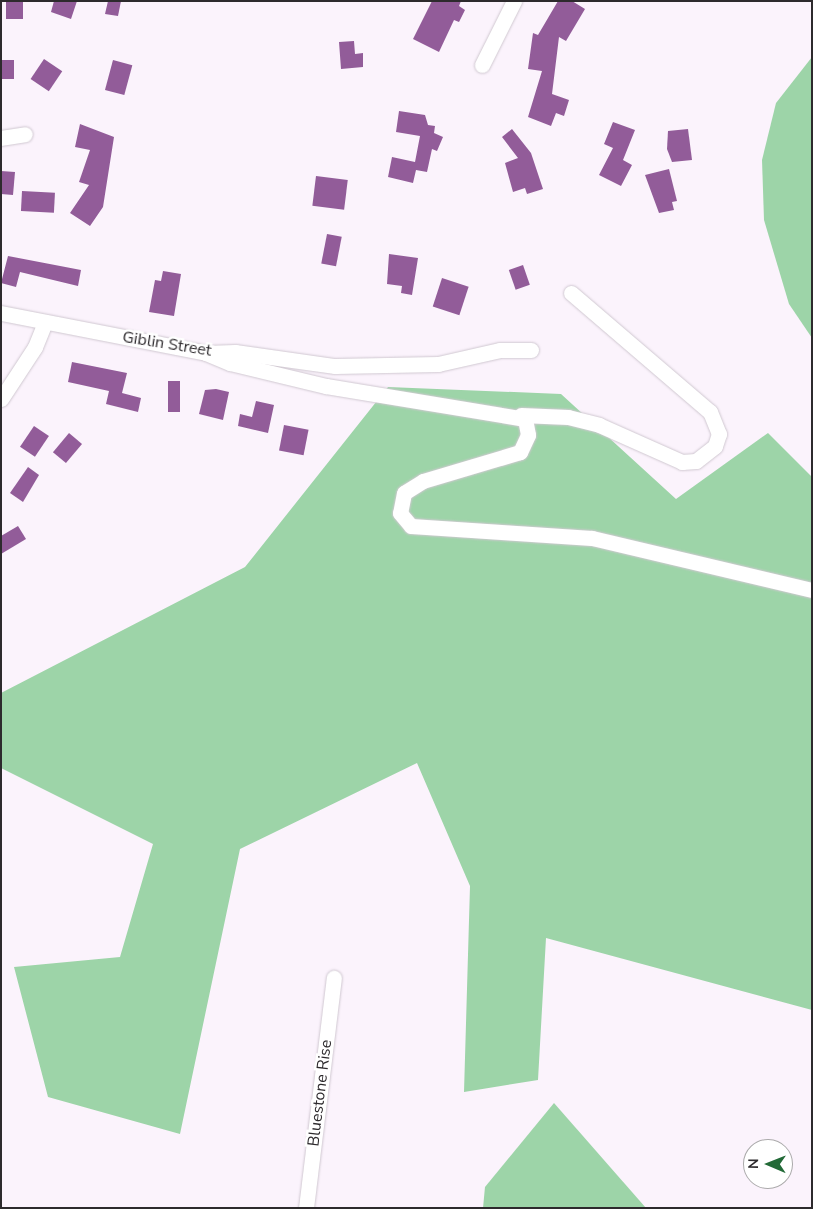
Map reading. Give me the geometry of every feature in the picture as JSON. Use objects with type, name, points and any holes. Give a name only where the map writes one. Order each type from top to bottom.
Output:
[{"type":"street","points":[[482,65],[514,1]]},
{"type":"street","points":[[1,138],[25,134]]},
{"type":"street","points":[[206,353],[230,363],[326,386],[521,415],[568,417],[598,425],[682,462],[702,458],[715,446],[719,434],[710,412],[571,293]]},
{"type":"street","name":"Giblin Street","points":[[1,313],[206,353],[235,352],[334,366],[438,364],[500,350],[531,350]]},
{"type":"street","points":[[1,398],[35,347],[44,322]]},
{"type":"street","points":[[521,415],[528,435],[520,452],[412,487],[400,503],[403,521],[423,529],[592,538],[812,590]]},
{"type":"street","name":"Bluestone Rise","points":[[306,1208],[334,978]]},
{"type":"green space","points":[[812,57],[812,338],[789,304],[764,220],[762,160],[776,103]]},
{"type":"green space","points":[[388,387],[561,394],[676,499],[768,433],[812,477],[812,1010],[546,938],[538,1080],[464,1092],[470,886],[417,763],[240,849],[180,1134],[48,1097],[14,967],[120,957],[153,844],[1,768],[1,693],[245,567]]},
{"type":"green space","points":[[554,1103],[646,1208],[483,1208],[485,1187]]},
{"type":"building","points":[[6,1],[23,1],[23,19],[6,19]]},
{"type":"building","points":[[54,1],[77,1],[71,19],[51,12]]},
{"type":"building","points":[[108,1],[121,1],[118,16],[105,14]]},
{"type":"building","points":[[432,1],[461,1],[459,6],[465,10],[459,22],[454,20],[439,52],[413,39]]},
{"type":"building","points":[[558,1],[572,1],[585,9],[566,41],[559,37],[552,94],[569,100],[564,116],[556,113],[551,126],[528,117],[542,71],[528,69],[533,33],[538,35]]},
{"type":"building","points":[[354,41],[355,54],[363,53],[363,67],[341,69],[339,42]]},
{"type":"building","points":[[44,59],[62,71],[49,91],[31,79]]},
{"type":"building","points":[[1,60],[14,60],[14,79],[1,79]]},
{"type":"building","points":[[113,60],[132,65],[124,95],[105,90]]},
{"type":"building","points":[[399,111],[425,115],[428,125],[435,126],[434,133],[443,137],[437,151],[432,149],[427,172],[416,170],[413,183],[388,177],[392,157],[415,162],[420,136],[396,132]]},
{"type":"building","points":[[613,122],[635,130],[623,160],[632,165],[621,186],[599,175],[613,148],[604,144]]},
{"type":"building","points":[[80,124],[114,137],[103,207],[90,226],[70,213],[89,185],[79,182],[90,150],[75,147]]},
{"type":"building","points":[[512,129],[531,153],[543,189],[527,194],[525,188],[513,192],[505,163],[518,158],[502,137]]},
{"type":"building","points":[[688,129],[692,160],[672,162],[667,149],[668,131]]},
{"type":"building","points":[[669,169],[677,201],[672,202],[674,210],[659,213],[645,175]]},
{"type":"building","points":[[1,171],[15,172],[13,195],[1,194]]},
{"type":"building","points":[[316,176],[348,180],[344,210],[312,206]]},
{"type":"building","points":[[22,191],[55,193],[54,213],[21,211]]},
{"type":"building","points":[[327,234],[342,237],[336,266],[321,263]]},
{"type":"building","points":[[389,254],[418,258],[412,295],[401,293],[402,286],[387,284]]},
{"type":"building","points":[[8,256],[81,270],[78,286],[20,272],[16,287],[1,283]]},
{"type":"building","points":[[523,265],[530,285],[516,290],[509,270]]},
{"type":"building","points":[[163,271],[181,274],[174,316],[149,312],[155,280],[161,281]]},
{"type":"building","points":[[442,278],[469,287],[459,315],[433,307]]},
{"type":"building","points":[[72,362],[127,373],[122,393],[141,398],[138,412],[106,404],[109,391],[68,382]]},
{"type":"building","points":[[168,381],[180,381],[180,412],[168,412]]},
{"type":"building","points":[[216,389],[229,392],[223,420],[199,414],[205,390]]},
{"type":"building","points":[[256,401],[274,405],[268,433],[238,426],[240,414],[252,417]]},
{"type":"building","points":[[284,425],[309,430],[304,455],[279,451]]},
{"type":"building","points":[[34,426],[49,436],[35,457],[20,447]]},
{"type":"building","points":[[69,433],[82,444],[66,463],[53,452]]},
{"type":"building","points":[[28,467],[39,475],[23,502],[10,493]]},
{"type":"building","points":[[18,526],[26,539],[1,554],[1,536]]}]
